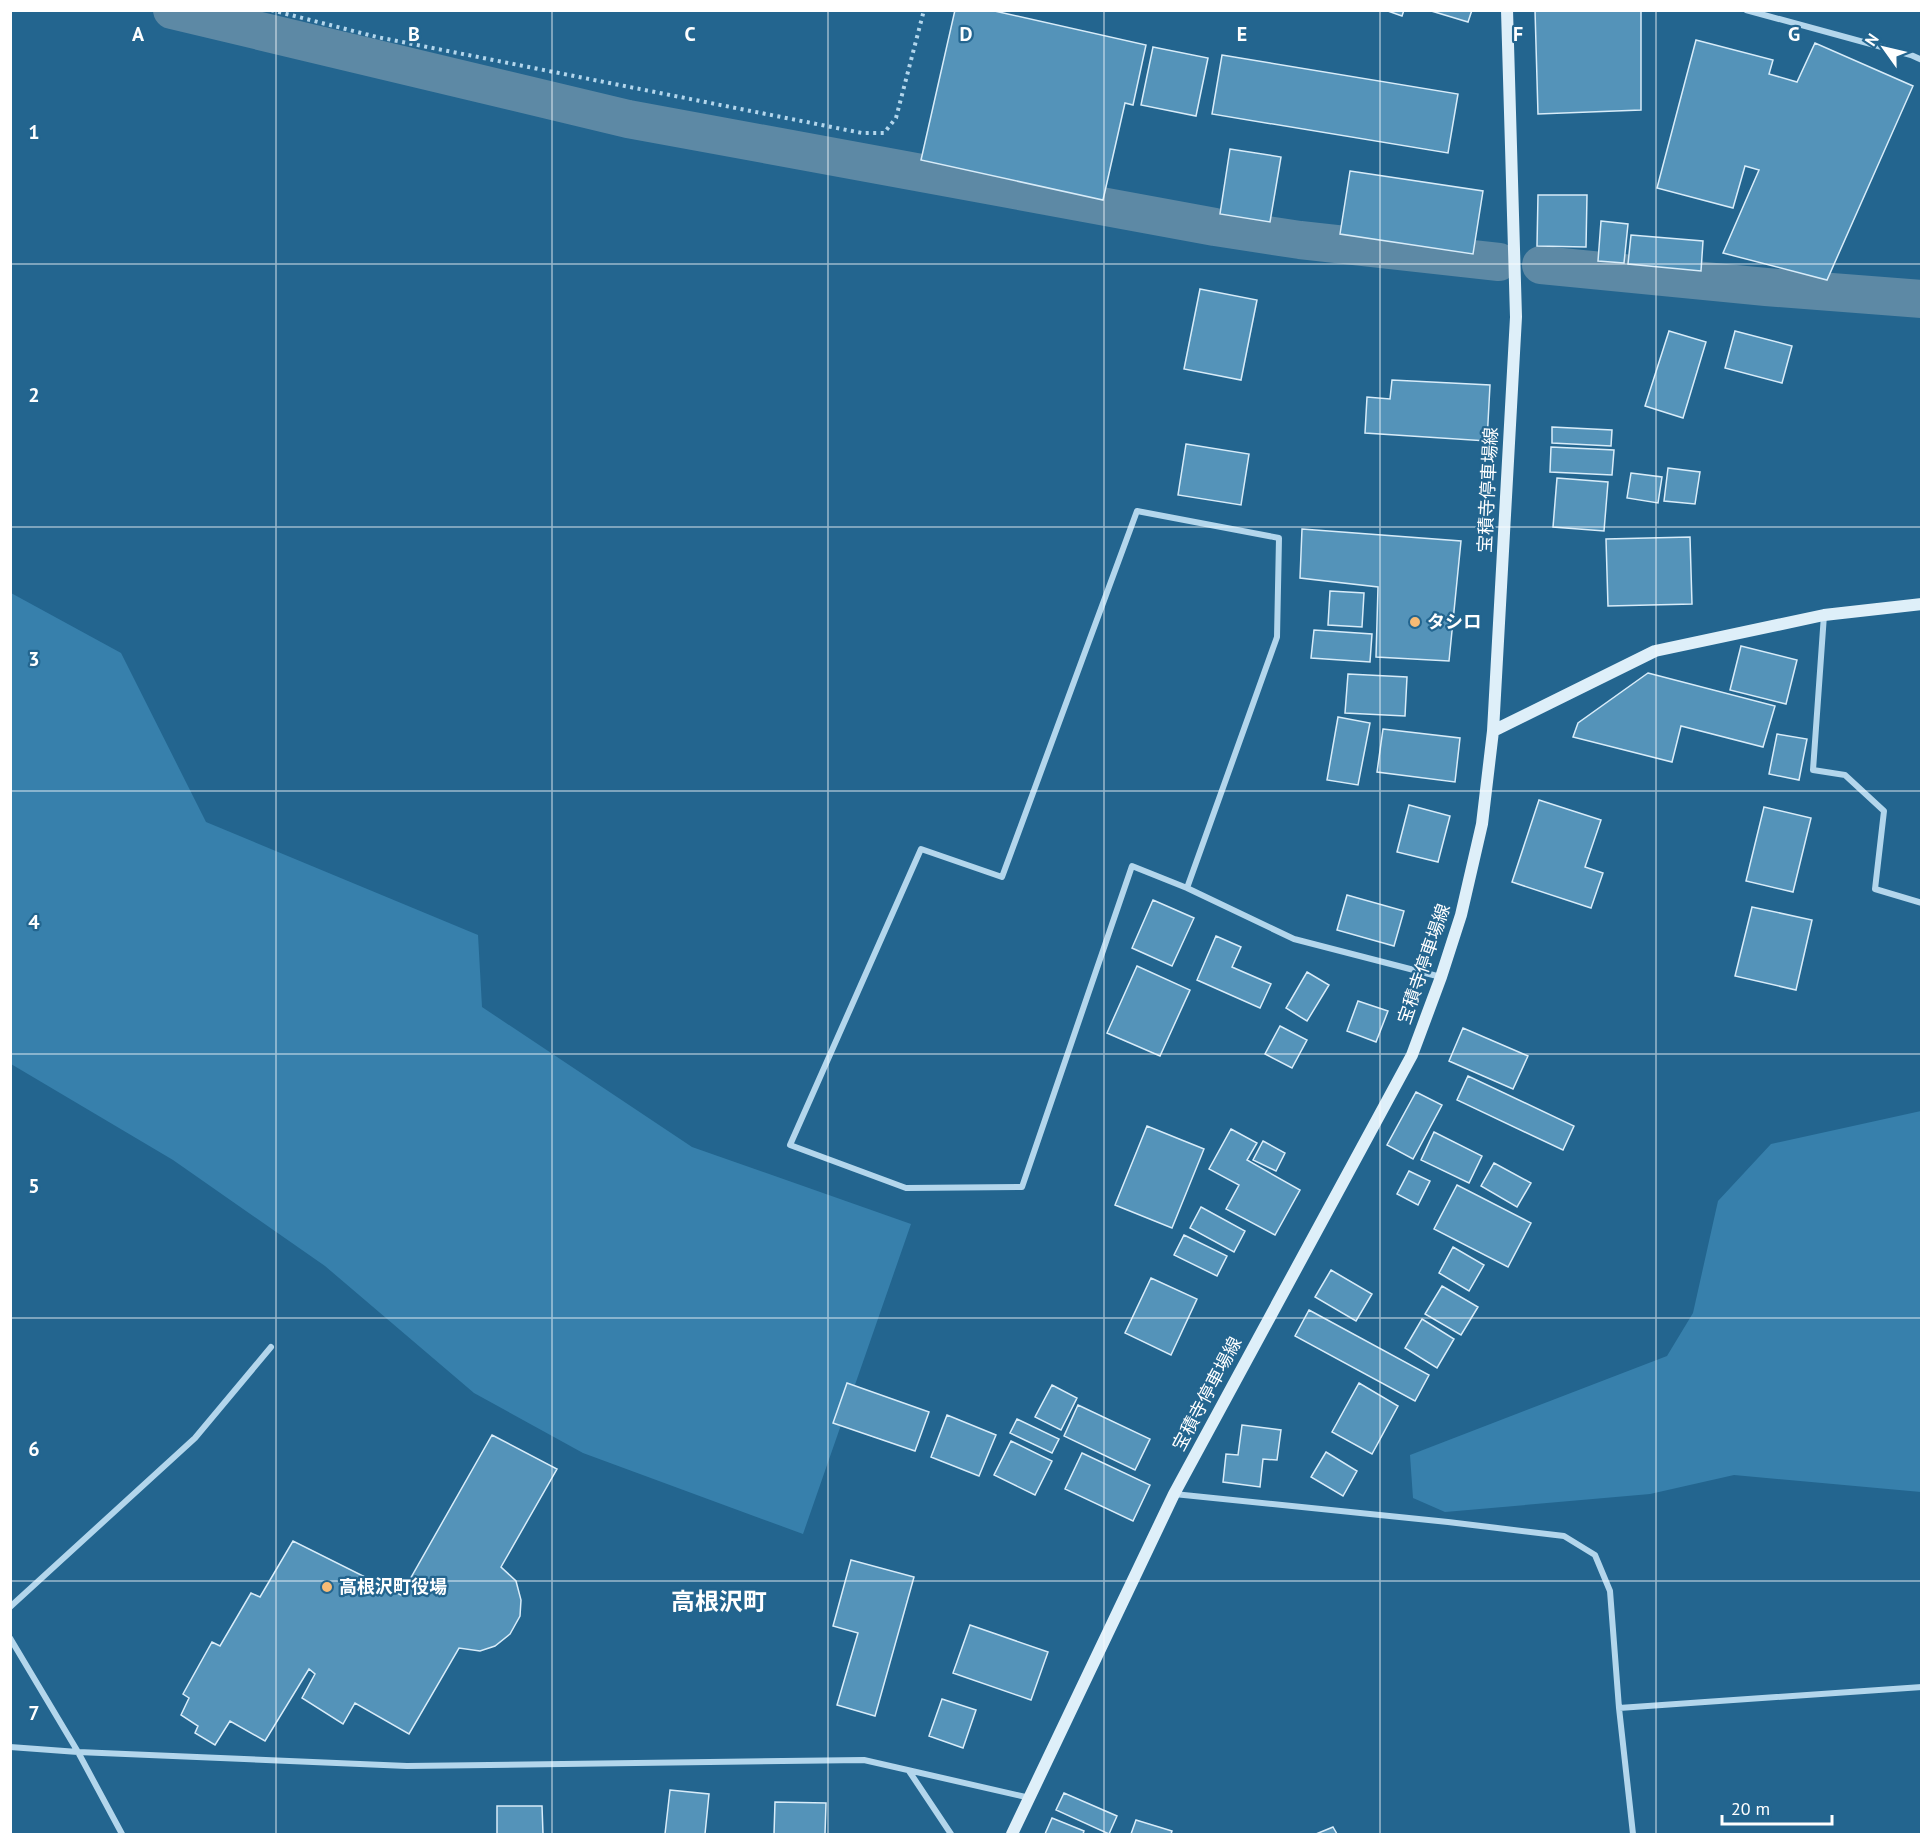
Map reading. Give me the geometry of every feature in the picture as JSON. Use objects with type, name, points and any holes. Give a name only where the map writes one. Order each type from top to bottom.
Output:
[{"type":"main road","name":"宝積寺停車場線","points":[[1012,1834],[1174,1494],[1412,1055],[1441,978],[1461,915],[1482,824],[1493,731],[1516,317],[1507,10]]},
{"type":"main road","points":[[1493,731],[1655,651],[1824,615],[1922,604]]},
{"type":"street","points":[[1746,10],[1911,55],[1922,60]]},
{"type":"street","points":[[1187,888],[1277,637],[1279,538],[1137,511],[1002,877],[921,849],[790,1145],[906,1188],[1022,1187],[1132,866],[1187,888],[1294,939],[1441,978]]},
{"type":"street","points":[[1824,615],[1813,770],[1845,776],[1884,811],[1875,890],[1922,903]]},
{"type":"street","points":[[10,1607],[195,1438],[271,1347]]},
{"type":"street","points":[[1174,1494],[1564,1536],[1594,1555],[1610,1591],[1618,1708],[1632,1834]]},
{"type":"street","points":[[10,1638],[78,1752],[122,1834]]},
{"type":"street","points":[[1618,1708],[1922,1687]]},
{"type":"street","points":[[10,1747],[407,1766],[864,1760],[1030,1798]]},
{"type":"street","points":[[909,1771],[951,1834]]},
{"type":"path","points":[[271,10],[377,37],[862,133],[884,133],[896,118],[924,10]]},
{"type":"shaded area","points":[[11,593],[121,653],[206,822],[478,935],[482,1007],[692,1147],[911,1224],[803,1534],[583,1453],[474,1393],[325,1266],[173,1160],[11,1064]]},
{"type":"shaded area","points":[[1921,1111],[1921,1492],[1734,1475],[1650,1494],[1445,1512],[1413,1498],[1410,1455],[1667,1356],[1693,1313],[1718,1201],[1771,1144]]},
{"type":"building","points":[[955,10],[990,10],[1146,45],[1133,105],[1125,103],[1103,200],[921,160]]},
{"type":"building","points":[[1385,10],[1404,10],[1402,16]]},
{"type":"building","points":[[1428,10],[1472,10],[1468,22]]},
{"type":"building","points":[[1535,10],[1641,10],[1641,110],[1538,114]]},
{"type":"building","points":[[1696,40],[1773,60],[1769,74],[1797,82],[1815,43],[1913,86],[1827,280],[1723,253],[1759,170],[1745,166],[1733,208],[1657,188]]},
{"type":"building","points":[[1153,47],[1208,58],[1196,116],[1141,105]]},
{"type":"building","points":[[1222,55],[1458,94],[1448,153],[1212,114]]},
{"type":"building","points":[[1230,149],[1281,157],[1270,222],[1220,214]]},
{"type":"building","points":[[1350,171],[1483,191],[1473,254],[1340,234]]},
{"type":"building","points":[[1538,195],[1587,195],[1586,247],[1537,246]]},
{"type":"building","points":[[1601,221],[1628,224],[1624,263],[1598,261]]},
{"type":"building","points":[[1631,235],[1703,241],[1701,271],[1628,264]]},
{"type":"building","points":[[1200,289],[1257,300],[1241,380],[1184,369]]},
{"type":"building","points":[[1669,331],[1706,342],[1683,418],[1645,406]]},
{"type":"building","points":[[1735,331],[1792,346],[1782,383],[1725,368]]},
{"type":"building","points":[[1392,380],[1490,385],[1487,441],[1365,433],[1367,397],[1390,399]]},
{"type":"building","points":[[1552,427],[1612,430],[1611,446],[1552,443]]},
{"type":"building","points":[[1186,444],[1249,454],[1241,505],[1178,495]]},
{"type":"building","points":[[1551,447],[1614,450],[1612,475],[1550,472]]},
{"type":"building","points":[[1668,468],[1700,472],[1695,504],[1664,501]]},
{"type":"building","points":[[1631,473],[1662,477],[1658,503],[1627,498]]},
{"type":"building","points":[[1557,478],[1608,482],[1604,531],[1553,527]]},
{"type":"building","name":"タシロ","points":[[1302,529],[1461,541],[1449,661],[1376,657],[1378,587],[1300,578]]},
{"type":"building","points":[[1690,537],[1692,604],[1608,606],[1606,539]]},
{"type":"building","points":[[1330,591],[1364,593],[1362,627],[1328,625]]},
{"type":"building","points":[[1314,630],[1372,634],[1370,662],[1311,658]]},
{"type":"building","points":[[1741,646],[1797,660],[1786,704],[1730,690]]},
{"type":"building","points":[[1648,673],[1775,706],[1763,747],[1681,726],[1672,762],[1573,737],[1578,723]]},
{"type":"building","points":[[1348,674],[1407,677],[1405,716],[1345,713]]},
{"type":"building","points":[[1338,717],[1370,723],[1358,785],[1327,780]]},
{"type":"building","points":[[1383,729],[1460,738],[1455,782],[1377,772]]},
{"type":"building","points":[[1777,734],[1807,739],[1799,780],[1769,774]]},
{"type":"building","points":[[1539,800],[1601,820],[1585,867],[1603,873],[1591,908],[1512,882]]},
{"type":"building","points":[[1409,805],[1450,816],[1438,862],[1397,852]]},
{"type":"building","points":[[1764,807],[1811,818],[1793,892],[1746,881]]},
{"type":"building","points":[[1347,895],[1404,911],[1394,946],[1337,930]]},
{"type":"building","points":[[1153,900],[1194,918],[1172,966],[1132,948]]},
{"type":"building","points":[[1752,907],[1812,920],[1796,990],[1735,976]]},
{"type":"building","points":[[1216,936],[1241,947],[1232,967],[1271,984],[1260,1008],[1197,980]]},
{"type":"building","points":[[1137,966],[1190,990],[1160,1056],[1107,1033]]},
{"type":"building","points":[[1307,972],[1329,985],[1307,1021],[1286,1008]]},
{"type":"building","points":[[1358,1001],[1388,1011],[1376,1042],[1347,1031]]},
{"type":"building","points":[[1280,1026],[1307,1040],[1292,1068],[1265,1054]]},
{"type":"building","points":[[1463,1028],[1528,1056],[1513,1089],[1449,1061]]},
{"type":"building","points":[[1468,1076],[1574,1126],[1563,1150],[1457,1100]]},
{"type":"building","points":[[1416,1092],[1442,1105],[1413,1159],[1387,1145]]},
{"type":"building","points":[[1147,1126],[1204,1149],[1172,1228],[1115,1205]]},
{"type":"building","points":[[1231,1129],[1257,1143],[1247,1160],[1300,1190],[1275,1235],[1226,1209],[1239,1185],[1209,1169]]},
{"type":"building","points":[[1434,1132],[1482,1156],[1469,1183],[1421,1160]]},
{"type":"building","points":[[1263,1141],[1285,1153],[1276,1171],[1253,1160]]},
{"type":"building","points":[[1494,1163],[1531,1183],[1517,1207],[1481,1186]]},
{"type":"building","points":[[1409,1171],[1430,1181],[1418,1205],[1397,1194]]},
{"type":"building","points":[[1457,1185],[1531,1223],[1508,1267],[1434,1229]]},
{"type":"building","points":[[1201,1207],[1245,1231],[1234,1252],[1190,1228]]},
{"type":"building","points":[[1184,1235],[1227,1256],[1217,1276],[1174,1255]]},
{"type":"building","points":[[1453,1247],[1484,1265],[1469,1291],[1439,1273]]},
{"type":"building","points":[[1331,1270],[1372,1294],[1356,1321],[1315,1297]]},
{"type":"building","points":[[1151,1278],[1197,1299],[1171,1355],[1125,1333]]},
{"type":"building","points":[[1442,1286],[1478,1307],[1461,1335],[1425,1314]]},
{"type":"building","points":[[1309,1310],[1429,1375],[1415,1401],[1295,1336]]},
{"type":"building","points":[[1422,1319],[1454,1339],[1437,1368],[1405,1348]]},
{"type":"building","points":[[847,1383],[929,1412],[915,1451],[833,1423]]},
{"type":"building","points":[[1359,1383],[1398,1406],[1372,1454],[1332,1432]]},
{"type":"building","points":[[1052,1385],[1077,1398],[1061,1430],[1035,1417]]},
{"type":"building","points":[[1078,1405],[1150,1439],[1135,1470],[1064,1436]]},
{"type":"building","points":[[947,1415],[996,1435],[979,1476],[931,1457]]},
{"type":"building","points":[[1017,1419],[1059,1439],[1052,1453],[1010,1433]]},
{"type":"building","points":[[1242,1425],[1281,1430],[1277,1460],[1263,1459],[1260,1487],[1223,1482],[1226,1454],[1238,1455]]},
{"type":"building","name":"高根沢町役場","points":[[492,1435],[557,1469],[501,1567],[516,1581],[521,1600],[520,1616],[510,1634],[495,1646],[480,1651],[459,1648],[409,1734],[355,1703],[343,1724],[302,1698],[315,1674],[309,1669],[265,1741],[230,1721],[215,1745],[195,1733],[198,1726],[181,1715],[189,1698],[183,1694],[212,1642],[220,1646],[251,1593],[260,1597],[293,1541],[401,1595]]},
{"type":"building","points":[[1011,1441],[1052,1461],[1035,1495],[994,1475]]},
{"type":"building","points":[[1326,1452],[1357,1471],[1343,1496],[1311,1477]]},
{"type":"building","points":[[1082,1453],[1150,1485],[1133,1521],[1065,1489]]},
{"type":"building","points":[[851,1560],[914,1577],[875,1716],[837,1705],[858,1633],[833,1626]]},
{"type":"building","points":[[970,1625],[1048,1652],[1031,1700],[953,1673]]},
{"type":"building","points":[[942,1699],[976,1710],[963,1748],[929,1736]]},
{"type":"building","points":[[670,1790],[709,1794],[705,1834],[665,1834]]},
{"type":"building","points":[[1064,1793],[1117,1816],[1109,1834],[1056,1810]]},
{"type":"building","points":[[775,1802],[826,1803],[825,1834],[774,1834]]},
{"type":"building","points":[[497,1806],[542,1806],[543,1834],[497,1834]]},
{"type":"building","points":[[1052,1818],[1084,1831],[1083,1834],[1045,1834]]},
{"type":"building","points":[[1136,1820],[1172,1831],[1171,1834],[1131,1834]]},
{"type":"building","points":[[1333,1827],[1337,1834],[1316,1834]]},
{"type":"waterway","points":[[172,10],[628,119],[1215,227],[1300,240],[1499,262]]},
{"type":"waterway","points":[[1541,265],[1766,287],[1922,299]]},
{"type":"place","name":"タシロ","points":[[1415,622]]},
{"type":"place","name":"高根沢町役場","points":[[327,1587]]},
{"type":"district","name":"高根沢町","points":[[719,1602]]}]
